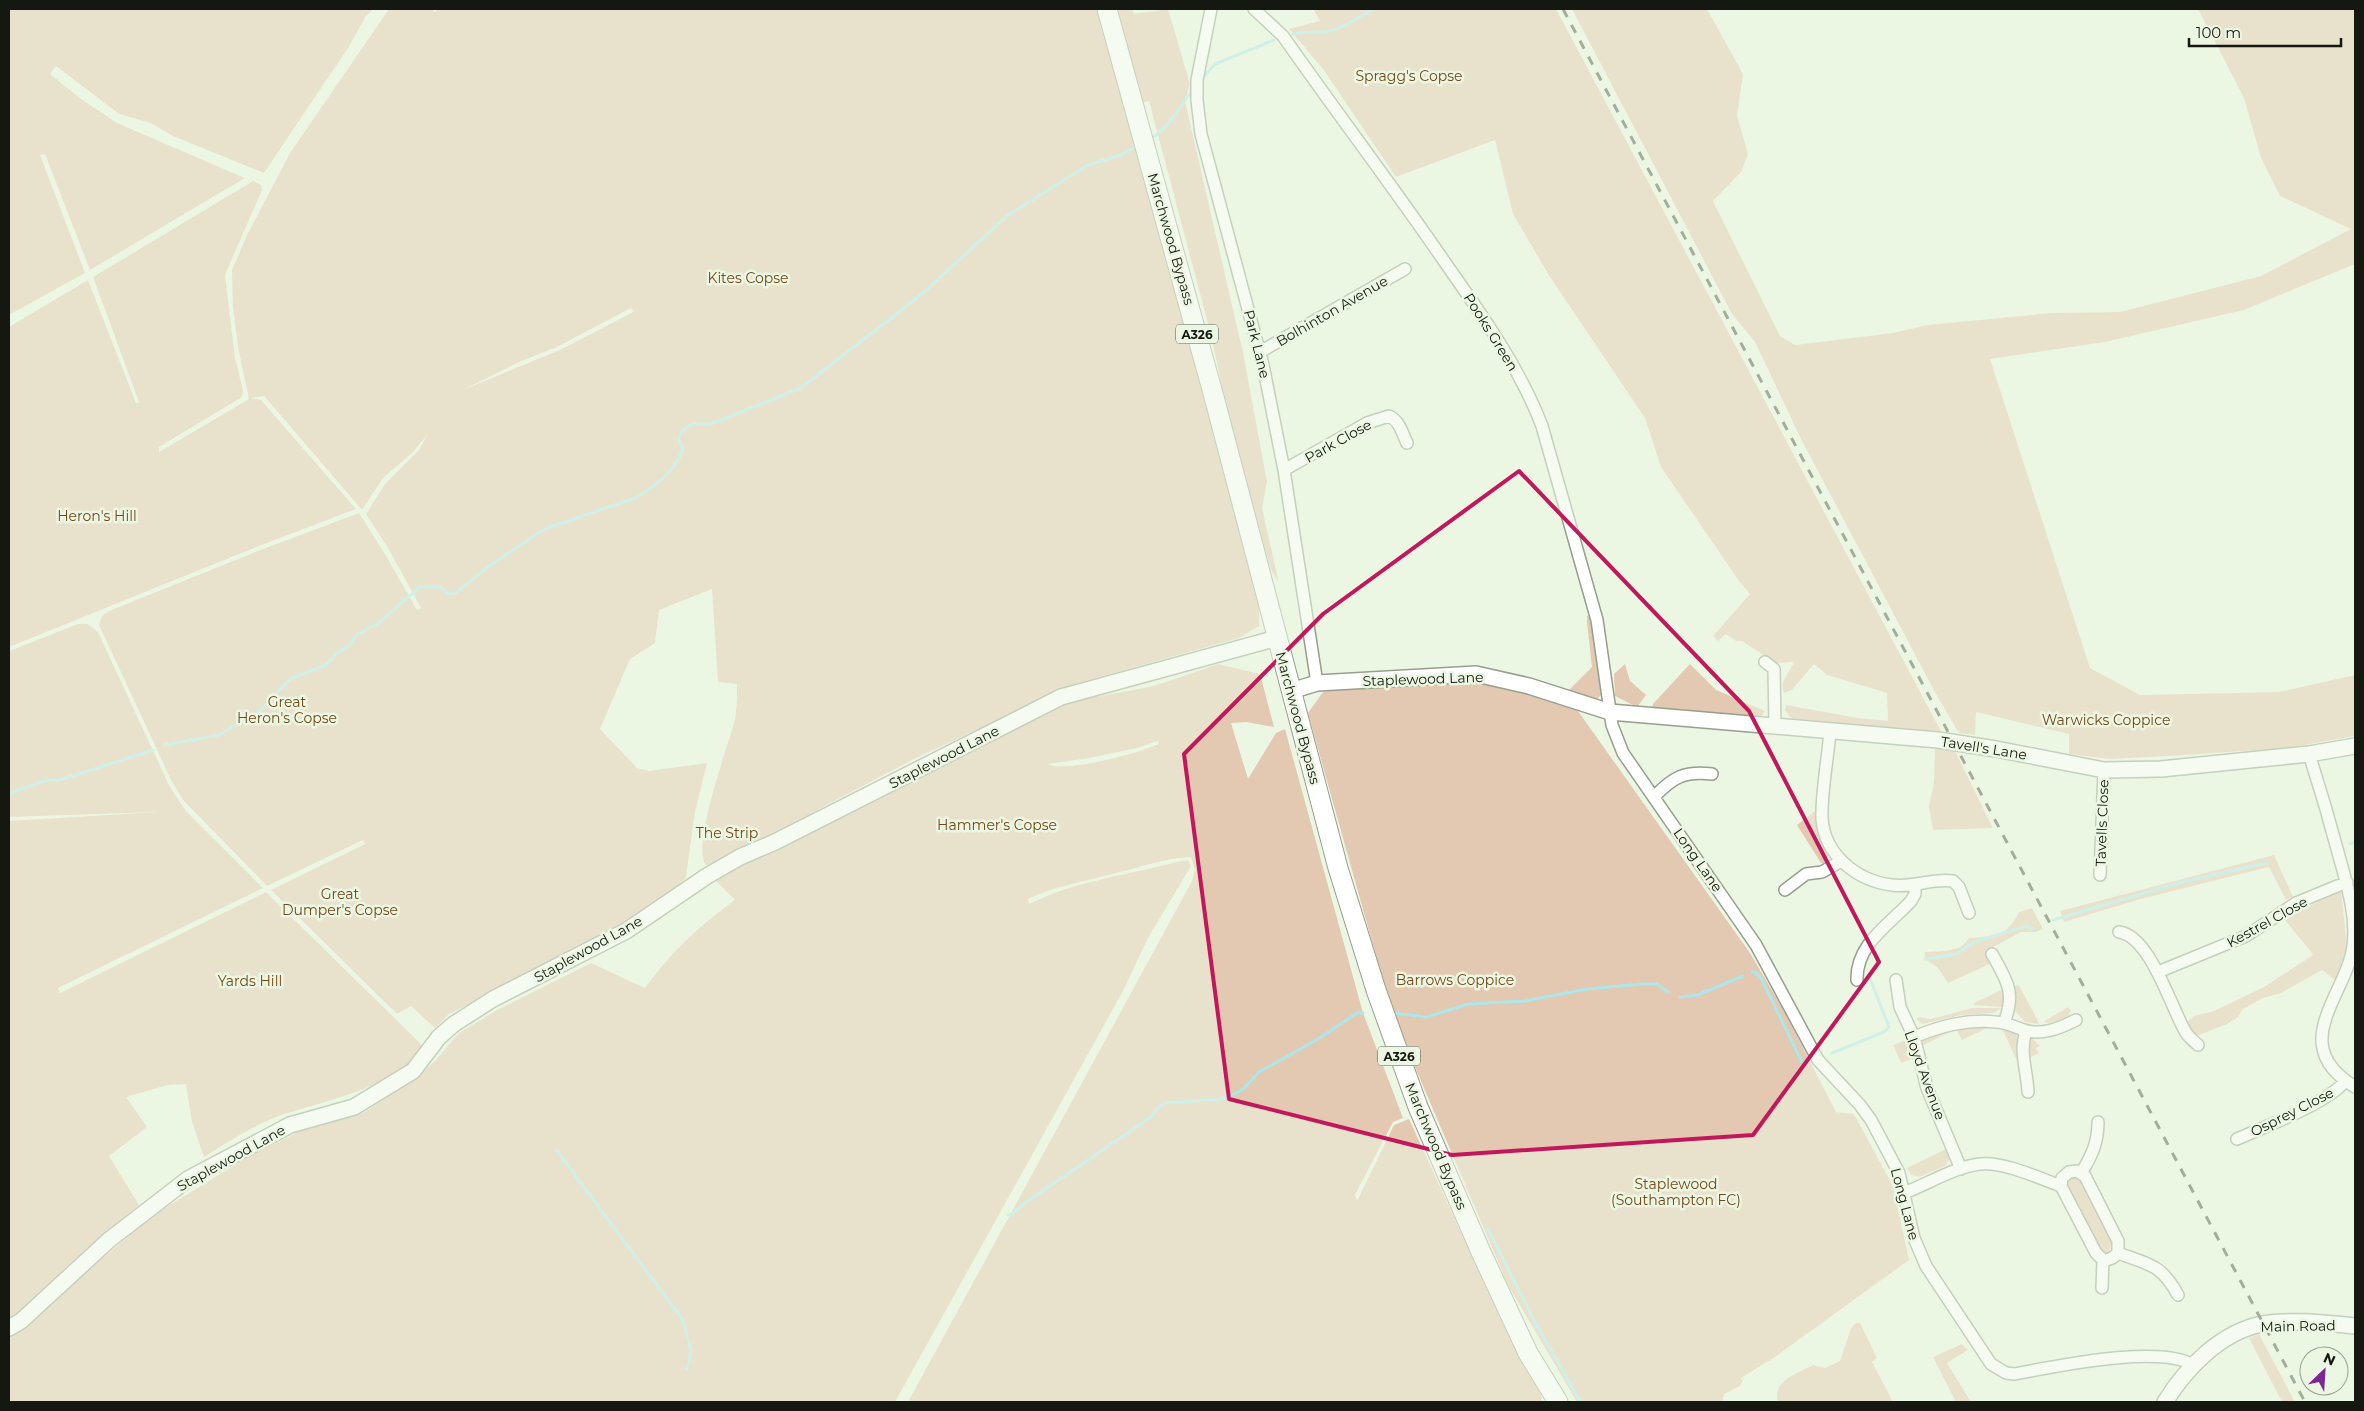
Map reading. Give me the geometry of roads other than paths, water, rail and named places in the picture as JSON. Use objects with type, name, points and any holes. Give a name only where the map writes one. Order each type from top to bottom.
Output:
[{"type":"main road","name":"Marchwood Bypass","points":[[1107,9],[1217,405],[1338,868],[1376,990],[1418,1107],[1481,1252],[1520,1336],[1558,1402]]},
{"type":"street","name":"Park Lane","points":[[1211,9],[1198,80],[1197,94],[1201,134],[1260,352],[1284,470],[1317,683]]},
{"type":"street","name":"Pooks Green","points":[[1254,9],[1283,36],[1434,246],[1512,362],[1531,398],[1542,426],[1597,620],[1610,712]]},
{"type":"street","name":"Bolhinton Avenue","points":[[1260,352],[1405,269]]},
{"type":"street","name":"Park Close","points":[[1284,470],[1367,423],[1389,416],[1395,418],[1406,443]]},
{"type":"street","name":"Staplewood Lane","points":[[9,1328],[20,1321],[109,1240],[188,1179],[290,1125],[354,1107],[413,1071],[439,1037],[454,1024],[493,1000],[626,932],[700,880],[740,858],[1061,697],[1278,638]]},
{"type":"street","points":[[1765,662],[1774,669],[1775,725]]},
{"type":"street","name":"Staplewood Lane","points":[[1291,690],[1317,683],[1476,674],[1530,686],[1610,712]]},
{"type":"street","name":"Tavell's Lane","points":[[1610,712],[1775,725],[1963,744],[2104,770],[2161,769],[2309,754],[2355,746]]},
{"type":"street","name":"Long Lane","points":[[1610,712],[1616,738],[1623,753],[1756,945],[1818,1060],[1860,1105],[1871,1120],[1891,1156],[1904,1193],[1919,1253],[1977,1346],[1991,1364],[1998,1370],[2014,1374],[2114,1359],[2160,1356],[2176,1358],[2193,1365]]},
{"type":"street","points":[[1830,731],[1822,820],[1827,840],[1841,861],[1853,872],[1874,881],[1895,886],[1935,881],[1953,881],[1958,887],[1968,913]]},
{"type":"street","points":[[2309,754],[2347,882],[2354,923],[2354,946],[2351,960],[2328,1015],[2322,1036],[2327,1059],[2336,1074],[2350,1084]]},
{"type":"street","name":"Tavells Close","points":[[2100,875],[2104,770]]},
{"type":"street","points":[[1654,797],[1674,780],[1687,774],[1712,774]]},
{"type":"street","points":[[1785,890],[1806,874],[1822,872],[1841,861]]},
{"type":"street","name":"Kestrel Close","points":[[2158,972],[2246,936],[2296,903],[2347,882]]},
{"type":"street","points":[[1857,980],[1857,969],[1867,946],[1911,901],[1915,894],[1915,885]]},
{"type":"street","points":[[2119,932],[2134,938],[2158,972],[2186,1034],[2198,1046]]},
{"type":"street","points":[[1992,954],[2011,991],[2010,1008],[2004,1023]]},
{"type":"street","name":"Lloyd Avenue","points":[[1896,980],[1900,1007],[1914,1037],[1928,1088],[1961,1169]]},
{"type":"street","points":[[1914,1037],[1958,1022],[2004,1023],[2026,1031],[2037,1032],[2057,1030],[2076,1020]]},
{"type":"street","points":[[2026,1031],[2022,1053],[2027,1074],[2028,1092]]},
{"type":"street","name":"Osprey Close","points":[[2237,1140],[2296,1113],[2350,1084]]},
{"type":"street","points":[[2081,1173],[2094,1150],[2098,1137],[2098,1122]]},
{"type":"street","points":[[1904,1193],[1980,1163],[1994,1164],[2061,1186]]},
{"type":"street","points":[[2070,1172],[2081,1173],[2118,1241],[2118,1253],[2110,1260],[2103,1260],[2096,1253],[2061,1186],[2062,1178],[2070,1172]]},
{"type":"street","points":[[2118,1253],[2161,1270],[2178,1295]]},
{"type":"street","points":[[2102,1288],[2103,1260]]},
{"type":"street","name":"Main Road","points":[[2165,1402],[2193,1365],[2219,1343],[2258,1326],[2303,1323],[2355,1326]]},
{"type":"waterway","points":[[1293,34],[1337,29],[1373,9]]},
{"type":"waterway","points":[[1201,80],[1215,64],[1274,40]]},
{"type":"waterway","points":[[1150,139],[1169,123],[1194,89]]},
{"type":"waterway","points":[[164,745],[219,735],[259,712],[290,679],[326,665],[337,653],[349,646],[357,634],[376,625],[420,587],[441,587],[448,594],[454,594],[491,565],[544,529],[635,498],[664,478],[675,465],[683,450],[679,438],[681,432],[688,426],[711,424],[801,388],[922,294],[1007,216],[1088,165],[1121,155],[1137,146]]},
{"type":"waterway","points":[[9,794],[40,782],[60,780],[153,750]]},
{"type":"waterway","points":[[2350,844],[2355,842]]},
{"type":"waterway","points":[[2053,920],[2186,881],[2267,863]]},
{"type":"waterway","points":[[1925,959],[1957,954],[1974,942],[2027,926],[2034,929]]},
{"type":"waterway","points":[[1752,972],[1754,971],[1761,978],[1802,1062]]},
{"type":"waterway","points":[[1680,997],[1698,995],[1743,976]]},
{"type":"waterway","points":[[1832,1053],[1884,1032],[1889,1027],[1869,976]]},
{"type":"waterway","points":[[1392,1013],[1427,1017],[1468,1004],[1525,1001],[1587,989],[1642,984],[1657,984],[1668,992]]},
{"type":"waterway","points":[[1008,1215],[1011,1215],[1025,1203],[1151,1117],[1165,1103],[1221,1099],[1231,1096],[1243,1089],[1259,1072],[1318,1039],[1357,1013],[1363,1013]]},
{"type":"waterway","points":[[557,1151],[683,1320],[691,1351],[687,1369]]},
{"type":"waterway","points":[[1488,1229],[1538,1328],[1581,1402]]},
{"type":"railway","points":[[1563,9],[2305,1402]]},
{"type":"park label","name":"Spragg's Copse","points":[[1409,76]]},
{"type":"park label","name":"Kites Copse","points":[[748,278]]},
{"type":"park label","name":"Heron's Hill","points":[[97,516]]},
{"type":"park label","name":"Great Heron's Copse","points":[[287,710]]},
{"type":"park label","name":"Warwicks Coppice","points":[[2106,720]]},
{"type":"park label","name":"Hammer's Copse","points":[[997,825]]},
{"type":"park label","name":"The Strip","points":[[727,833]]},
{"type":"park label","name":"Great Dumper's Copse","points":[[340,902]]},
{"type":"park label","name":"Barrows Coppice","points":[[1455,980]]},
{"type":"park label","name":"Yards Hill","points":[[250,981]]},
{"type":"park label","name":"Staplewood (Southampton FC)","points":[[1676,1192]]}]
